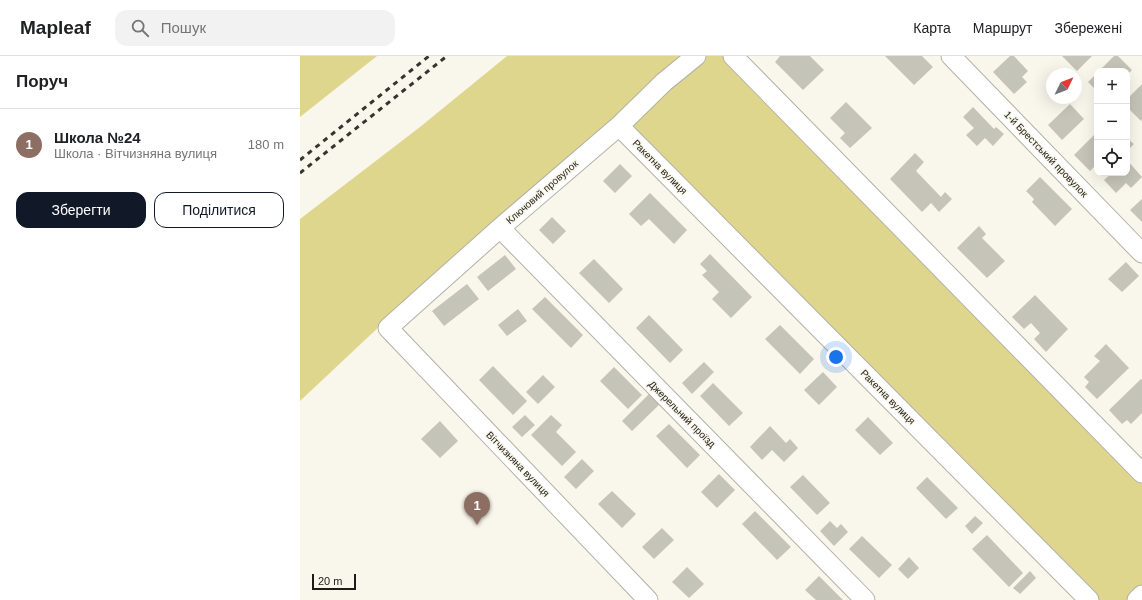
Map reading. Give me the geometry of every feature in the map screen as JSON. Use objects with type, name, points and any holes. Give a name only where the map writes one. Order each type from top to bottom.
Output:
[{"type":"street","name":"Ключовий провулок","points":[[388,328],[500,228],[619,126],[664,82],[696,56]]},
{"type":"street","points":[[733,56],[1142,473]]},
{"type":"street","name":"1-й Брестський провулок","points":[[951,56],[1142,253]]},
{"type":"street","name":"Ракетна вулиця","points":[[619,126],[1088,600]]},
{"type":"street","name":"Джерельний проїзд","points":[[500,228],[865,600]]},
{"type":"street","name":"Вітчизняна вулиця","points":[[388,328],[648,600]]},
{"type":"street","points":[[1137,600],[1142,595]]},
{"type":"shaded area","points":[[300,56],[377,56],[300,117]]},
{"type":"shaded area","points":[[507,56],[723,56],[1142,484],[1142,600],[1098,600],[618,118],[382,324],[300,401],[300,219],[420,127]]},
{"type":"building","points":[[780,56],[810,56],[824,70],[803,90],[775,62]]},
{"type":"building","points":[[885,56],[922,56],[933,67],[914,85]]},
{"type":"building","points":[[1010,56],[1014,56],[1028,71],[1022,77],[1027,82],[1014,94],[993,72]]},
{"type":"building","points":[[1062,56],[1092,56],[1080,68],[1074,68]]},
{"type":"building","points":[[1114,56],[1118,56],[1130,68],[1102,68]]},
{"type":"building","points":[[1094,76],[1094,88],[1088,82]]},
{"type":"building","points":[[1142,84],[1141,121],[1130,110],[1130,96]]},
{"type":"building","points":[[846,102],[872,128],[850,148],[840,138],[845,133],[830,118]]},
{"type":"building","points":[[1070,104],[1084,119],[1062,140],[1048,125]]},
{"type":"building","points":[[973,107],[994,129],[996,127],[1004,134],[993,146],[985,138],[977,146],[966,135],[974,128],[963,117]]},
{"type":"building","points":[[1094,135],[1094,167],[1090,171],[1074,155]]},
{"type":"building","points":[[1130,141],[1134,144],[1130,148]]},
{"type":"building","points":[[915,153],[924,162],[916,171],[941,197],[945,192],[952,199],[939,212],[931,203],[922,212],[890,179]]},
{"type":"building","points":[[1130,163],[1142,177],[1131,188],[1126,183],[1116,193],[1104,180],[1109,176],[1130,176]]},
{"type":"building","points":[[620,164],[632,176],[615,193],[603,181]]},
{"type":"building","points":[[1040,177],[1072,209],[1055,226],[1032,202],[1034,199],[1026,191]]},
{"type":"building","points":[[650,193],[687,230],[674,244],[649,219],[641,226],[629,214]]},
{"type":"building","points":[[1142,199],[1142,222],[1130,210]]},
{"type":"building","points":[[552,217],[566,231],[553,244],[539,230]]},
{"type":"building","points":[[979,226],[986,234],[982,238],[1005,261],[987,278],[957,248]]},
{"type":"building","points":[[710,254],[752,297],[731,318],[712,299],[719,292],[702,275],[707,271],[700,264]]},
{"type":"building","points":[[505,255],[516,269],[488,291],[477,277]]},
{"type":"building","points":[[594,259],[623,289],[609,303],[579,273]]},
{"type":"building","points":[[1126,262],[1139,276],[1122,292],[1108,279]]},
{"type":"building","points":[[467,284],[479,299],[444,326],[432,311]]},
{"type":"building","points":[[1035,295],[1068,329],[1046,352],[1034,339],[1040,333],[1031,323],[1024,329],[1012,317]]},
{"type":"building","points":[[545,297],[583,335],[571,348],[532,309]]},
{"type":"building","points":[[518,309],[527,321],[507,336],[498,325]]},
{"type":"building","points":[[649,315],[683,350],[670,363],[636,328]]},
{"type":"building","points":[[780,325],[814,359],[800,374],[765,339]]},
{"type":"building","points":[[1106,344],[1129,368],[1097,399],[1085,387],[1089,382],[1084,377],[1100,361],[1094,356]]},
{"type":"building","points":[[704,362],[714,372],[692,394],[682,383]]},
{"type":"building","points":[[493,366],[527,401],[513,415],[479,380]]},
{"type":"building","points":[[614,367],[642,395],[628,409],[600,381]]},
{"type":"building","points":[[823,372],[837,387],[819,405],[804,390]]},
{"type":"building","points":[[543,375],[555,387],[538,404],[526,392]]},
{"type":"building","points":[[1141,379],[1142,413],[1131,424],[1127,420],[1122,424],[1109,410]]},
{"type":"building","points":[[713,383],[743,413],[729,426],[700,396]]},
{"type":"building","points":[[651,392],[661,403],[632,431],[622,421]]},
{"type":"building","points":[[525,415],[535,425],[522,437],[512,427]]},
{"type":"building","points":[[551,415],[562,425],[556,432],[576,452],[562,466],[531,435]]},
{"type":"building","points":[[868,417],[893,443],[880,455],[855,430]]},
{"type":"building","points":[[440,421],[458,441],[440,458],[421,439]]},
{"type":"building","points":[[669,424],[700,455],[687,468],[656,436]]},
{"type":"building","points":[[770,426],[786,443],[790,439],[798,448],[784,462],[772,450],[762,460],[750,447]]},
{"type":"building","points":[[582,459],[594,471],[576,489],[564,477]]},
{"type":"building","points":[[719,474],[735,490],[717,508],[701,492]]},
{"type":"building","points":[[803,475],[830,503],[817,515],[790,487]]},
{"type":"building","points":[[927,477],[958,508],[946,519],[916,488]]},
{"type":"building","points":[[612,491],[636,514],[622,528],[598,504]]},
{"type":"building","points":[[755,511],[791,547],[777,560],[742,524]]},
{"type":"building","points":[[975,516],[983,523],[972,534],[965,526]]},
{"type":"building","points":[[830,521],[837,528],[841,524],[848,532],[834,546],[820,531]]},
{"type":"building","points":[[662,528],[674,540],[654,559],[642,547]]},
{"type":"building","points":[[987,535],[1023,573],[1009,587],[972,549]]},
{"type":"building","points":[[862,536],[892,565],[879,578],[849,549]]},
{"type":"building","points":[[909,557],[919,568],[908,579],[898,569]]},
{"type":"building","points":[[687,567],[704,584],[689,598],[672,582]]},
{"type":"building","points":[[1030,571],[1036,578],[1020,594],[1013,588]]},
{"type":"building","points":[[819,576],[843,600],[816,600],[805,590]]},
{"type":"railway","points":[[300,160],[429,56]]},
{"type":"railway","points":[[300,173],[447,56]]},
{"type":"place","name":"Школа №24","points":[[477,525]]}]
